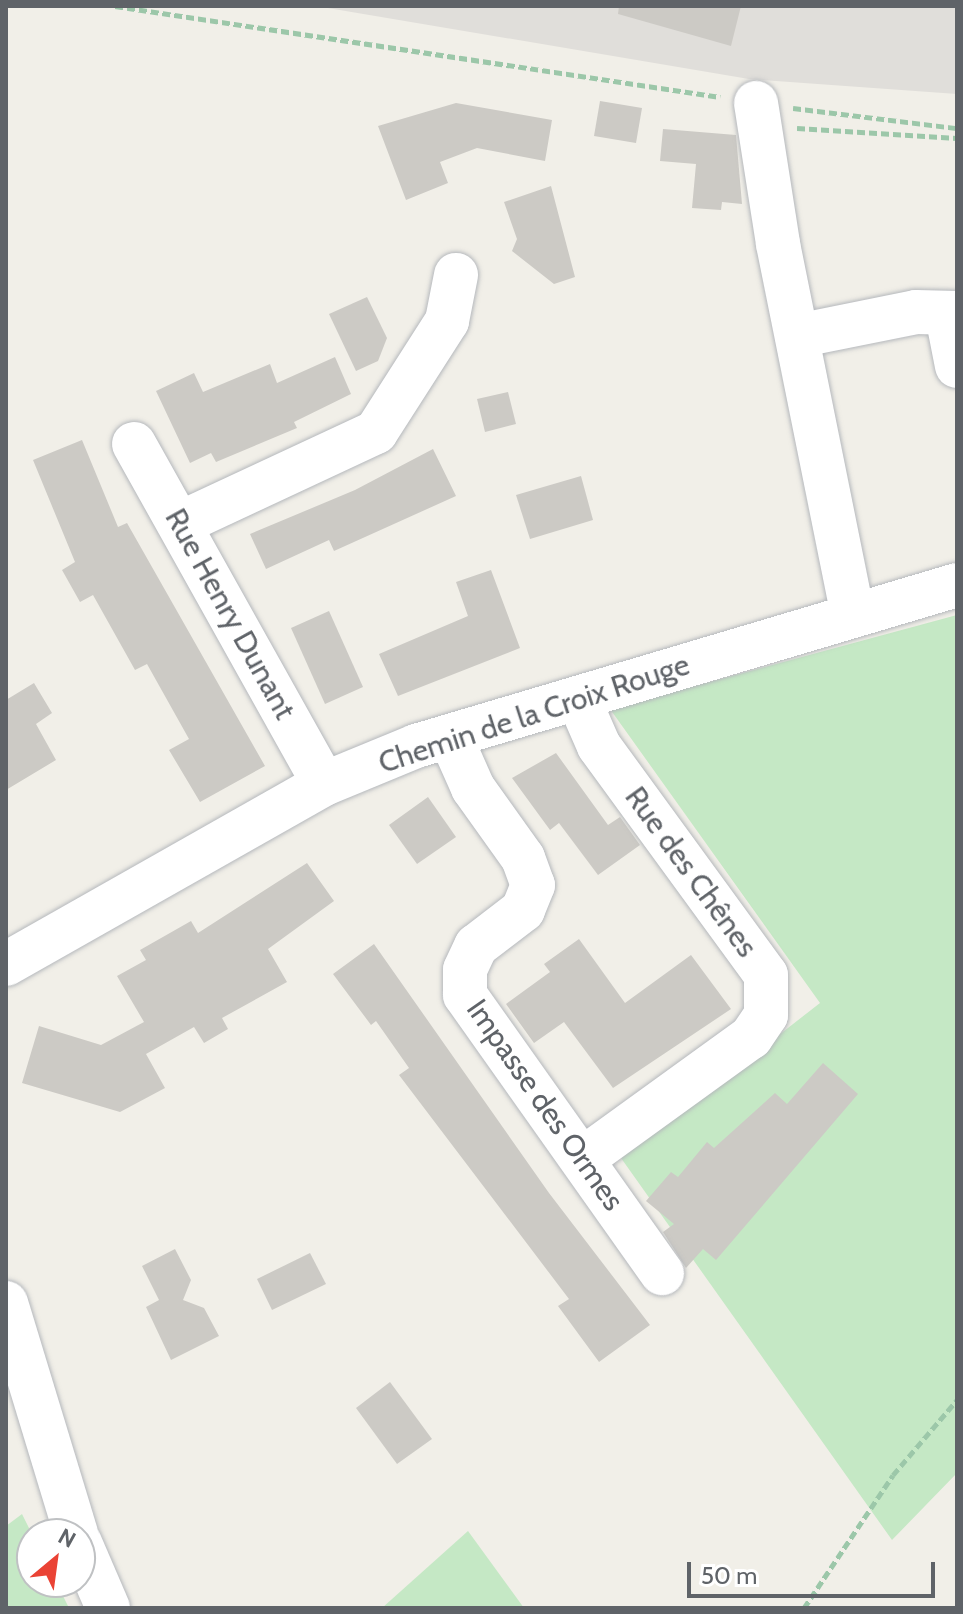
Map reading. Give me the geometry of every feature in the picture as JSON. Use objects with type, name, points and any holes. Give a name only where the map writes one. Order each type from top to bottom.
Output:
[{"type":"street","points":[[756,103],[797,336],[853,616]]},
{"type":"street","points":[[181,523],[376,432],[447,321],[456,275]]},
{"type":"street","points":[[797,336],[916,312],[952,314],[957,366]]},
{"type":"street","name":"Rue Henry Dunant","points":[[134,444],[181,523],[324,784]]},
{"type":"street","name":"Chemin de la Croix Rouge","points":[[6,964],[324,784],[450,736],[957,585]]},
{"type":"street","name":"Rue des Chênes","points":[[578,698],[599,746],[766,975],[766,1015],[751,1037],[584,1158]]},
{"type":"street","name":"Impasse des Ormes","points":[[450,736],[473,788],[523,858],[533,885],[523,910],[476,946],[465,970],[465,995],[584,1158],[662,1273]]},
{"type":"street","points":[[6,1303],[71,1518]]},
{"type":"street","points":[[96,1580],[108,1608]]},
{"type":"path","points":[[115,6],[756,103],[957,128]]},
{"type":"path","points":[[804,1608],[893,1475],[957,1400]]},
{"type":"shaded area","points":[[316,6],[957,6],[957,94],[749,79]]},
{"type":"green space","points":[[957,615],[957,1473],[892,1540],[621,1158],[820,1003],[610,709]]},
{"type":"green space","points":[[16,1518],[16,1598],[64,1598],[69,1608],[6,1608],[6,1526]]},
{"type":"green space","points":[[468,1531],[524,1608],[382,1608]]},
{"type":"building","points":[[619,6],[741,6],[731,46],[618,14]]},
{"type":"building","points":[[600,101],[642,108],[636,143],[594,136]]},
{"type":"building","points":[[456,103],[552,120],[545,161],[477,148],[440,162],[448,183],[406,200],[378,126]]},
{"type":"building","points":[[663,129],[736,135],[742,204],[722,202],[721,210],[692,208],[696,164],[660,161]]},
{"type":"building","points":[[551,186],[575,277],[554,284],[512,251],[517,239],[504,202]]},
{"type":"building","points":[[367,297],[387,338],[378,361],[356,371],[329,314]]},
{"type":"building","points":[[335,357],[351,394],[294,422],[297,428],[216,462],[211,453],[190,463],[156,391],[194,373],[203,392],[270,364],[277,383]]},
{"type":"building","points":[[508,392],[516,424],[485,432],[477,399]]},
{"type":"building","points":[[82,440],[118,527],[127,523],[265,766],[200,802],[169,750],[189,739],[147,664],[135,670],[93,595],[80,602],[62,570],[75,562],[33,460]]},
{"type":"building","points":[[433,449],[456,496],[334,551],[329,540],[266,569],[250,534],[355,490]]},
{"type":"building","points":[[581,476],[593,520],[530,539],[516,495]]},
{"type":"building","points":[[491,570],[520,648],[398,696],[379,654],[468,616],[456,582]]},
{"type":"building","points":[[329,611],[363,687],[325,704],[291,628]]},
{"type":"building","points":[[34,683],[52,713],[36,724],[56,760],[6,790],[6,700]]},
{"type":"building","points":[[556,753],[608,825],[620,817],[640,845],[598,875],[559,823],[550,830],[512,778]]},
{"type":"building","points":[[428,797],[456,837],[417,864],[389,825]]},
{"type":"building","points":[[307,863],[334,901],[268,949],[287,982],[222,1018],[228,1029],[204,1043],[194,1027],[146,1054],[165,1088],[120,1112],[22,1083],[39,1026],[101,1045],[144,1022],[117,976],[146,960],[140,950],[191,921],[198,933]]},
{"type":"building","points":[[579,939],[625,1003],[691,955],[731,1009],[613,1088],[564,1022],[534,1043],[506,1004],[550,972],[544,964]]},
{"type":"building","points":[[374,944],[549,1193],[650,1325],[599,1362],[558,1306],[569,1299],[399,1075],[409,1068],[376,1021],[371,1025],[333,974]]},
{"type":"building","points":[[823,1063],[858,1094],[716,1260],[703,1249],[686,1268],[663,1232],[674,1224],[646,1201],[671,1172],[678,1177],[707,1142],[714,1148],[775,1093],[787,1104]]},
{"type":"building","points":[[175,1249],[191,1280],[183,1300],[204,1308],[219,1336],[171,1360],[146,1307],[159,1300],[142,1266]]},
{"type":"building","points":[[310,1253],[326,1284],[272,1310],[257,1279]]},
{"type":"building","points":[[390,1382],[432,1439],[397,1464],[356,1408]]}]
